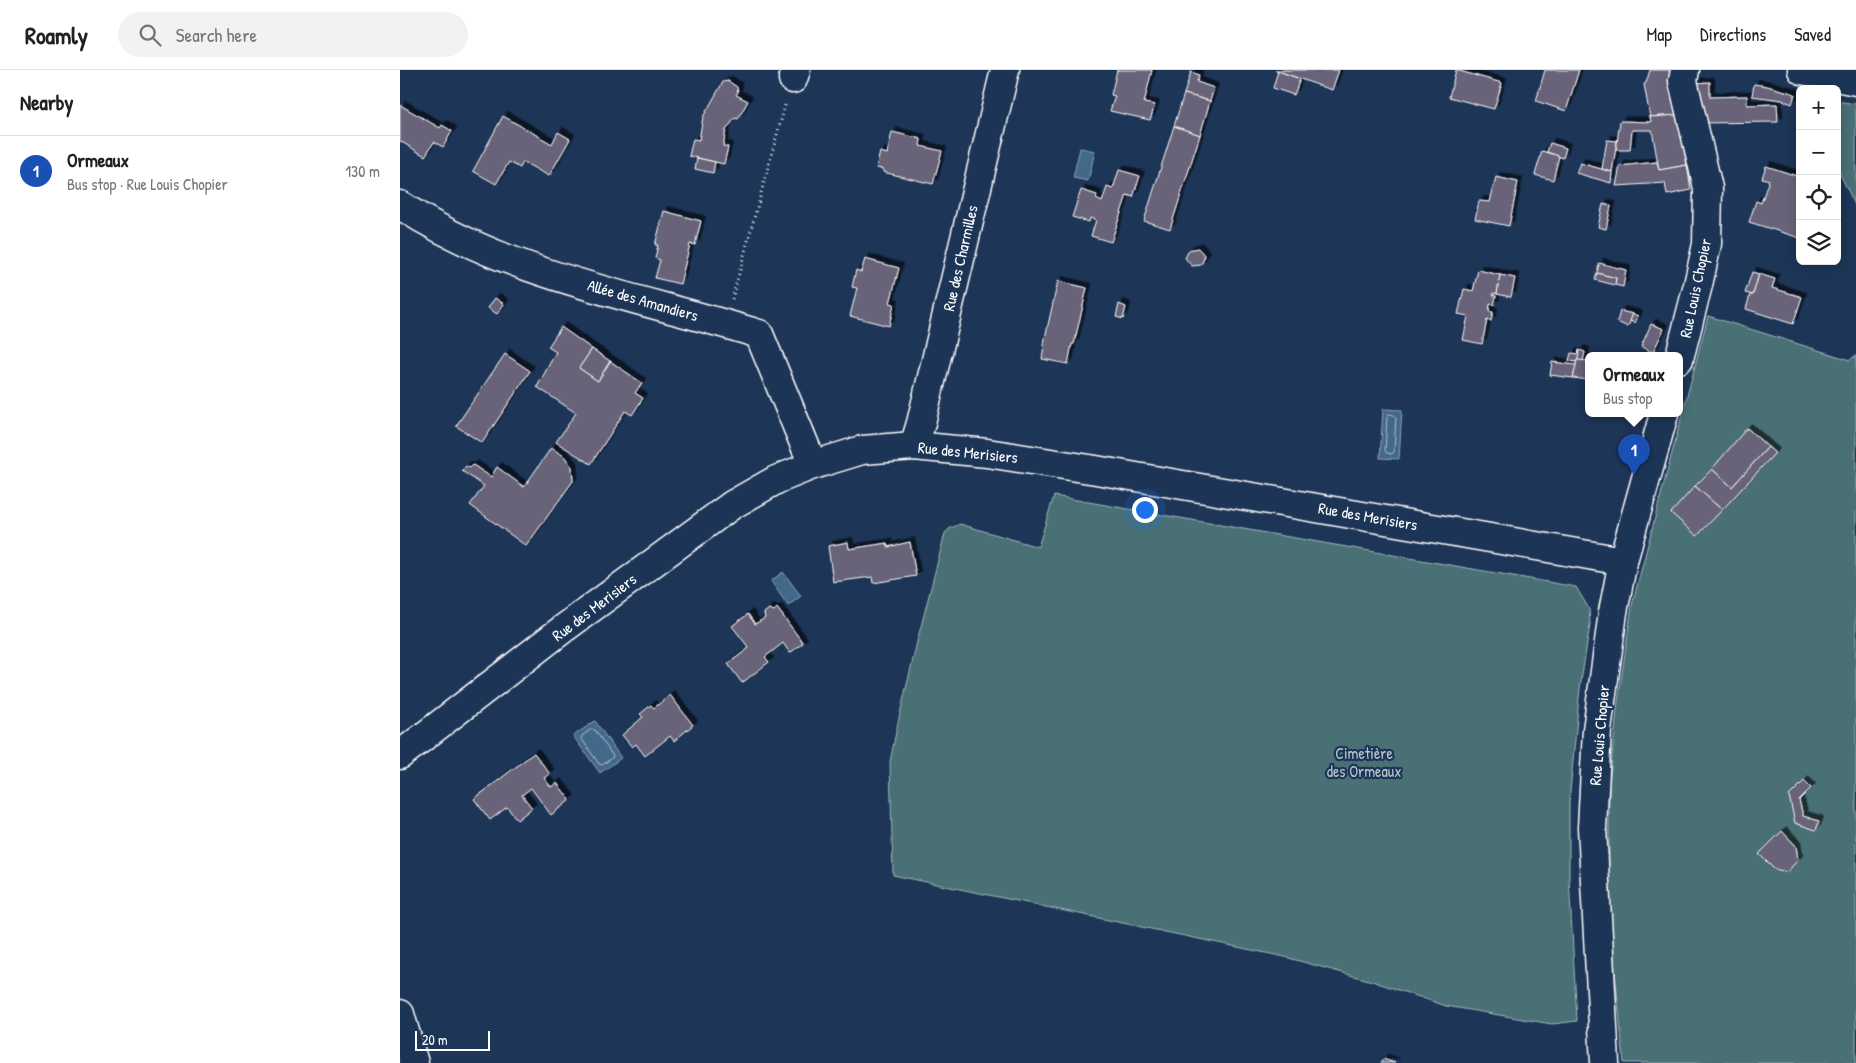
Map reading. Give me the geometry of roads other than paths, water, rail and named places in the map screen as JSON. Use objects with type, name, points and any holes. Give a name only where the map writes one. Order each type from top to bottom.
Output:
[{"type":"street","name":"Rue des Charmilles","points":[[914,446],[1004,70]]},
{"type":"street","name":"Rue Louis Chopier","points":[[1681,352],[1707,244],[1708,216],[1708,188],[1683,81],[1685,70]]},
{"type":"street","points":[[1802,70],[1856,82]]},
{"type":"street","name":"Allée des Amandiers","points":[[400,205],[468,243],[550,274],[759,334],[813,465]]},
{"type":"street","name":"Rue Louis Chopier","points":[[1604,1063],[1592,828],[1597,730],[1622,561],[1663,417]]},
{"type":"street","name":"Rue des Merisiers","points":[[400,755],[563,629],[732,505],[776,480],[813,465],[862,450],[914,446],[988,453],[1622,561]]},
{"type":"street","points":[[400,1014],[414,1063]]},
{"type":"water","points":[[1080,148],[1095,151],[1088,181],[1073,178]]},
{"type":"water","points":[[1383,409],[1402,410],[1399,459],[1380,458]]},
{"type":"water","points":[[783,572],[801,596],[788,606],[771,581]]},
{"type":"water","points":[[595,721],[621,758],[600,773],[573,736]]},
{"type":"place","name":"Ormeaux","points":[[1634,475]]},
{"type":"park label","name":"Cimetière des Ormeaux","points":[[1364,762]]}]
